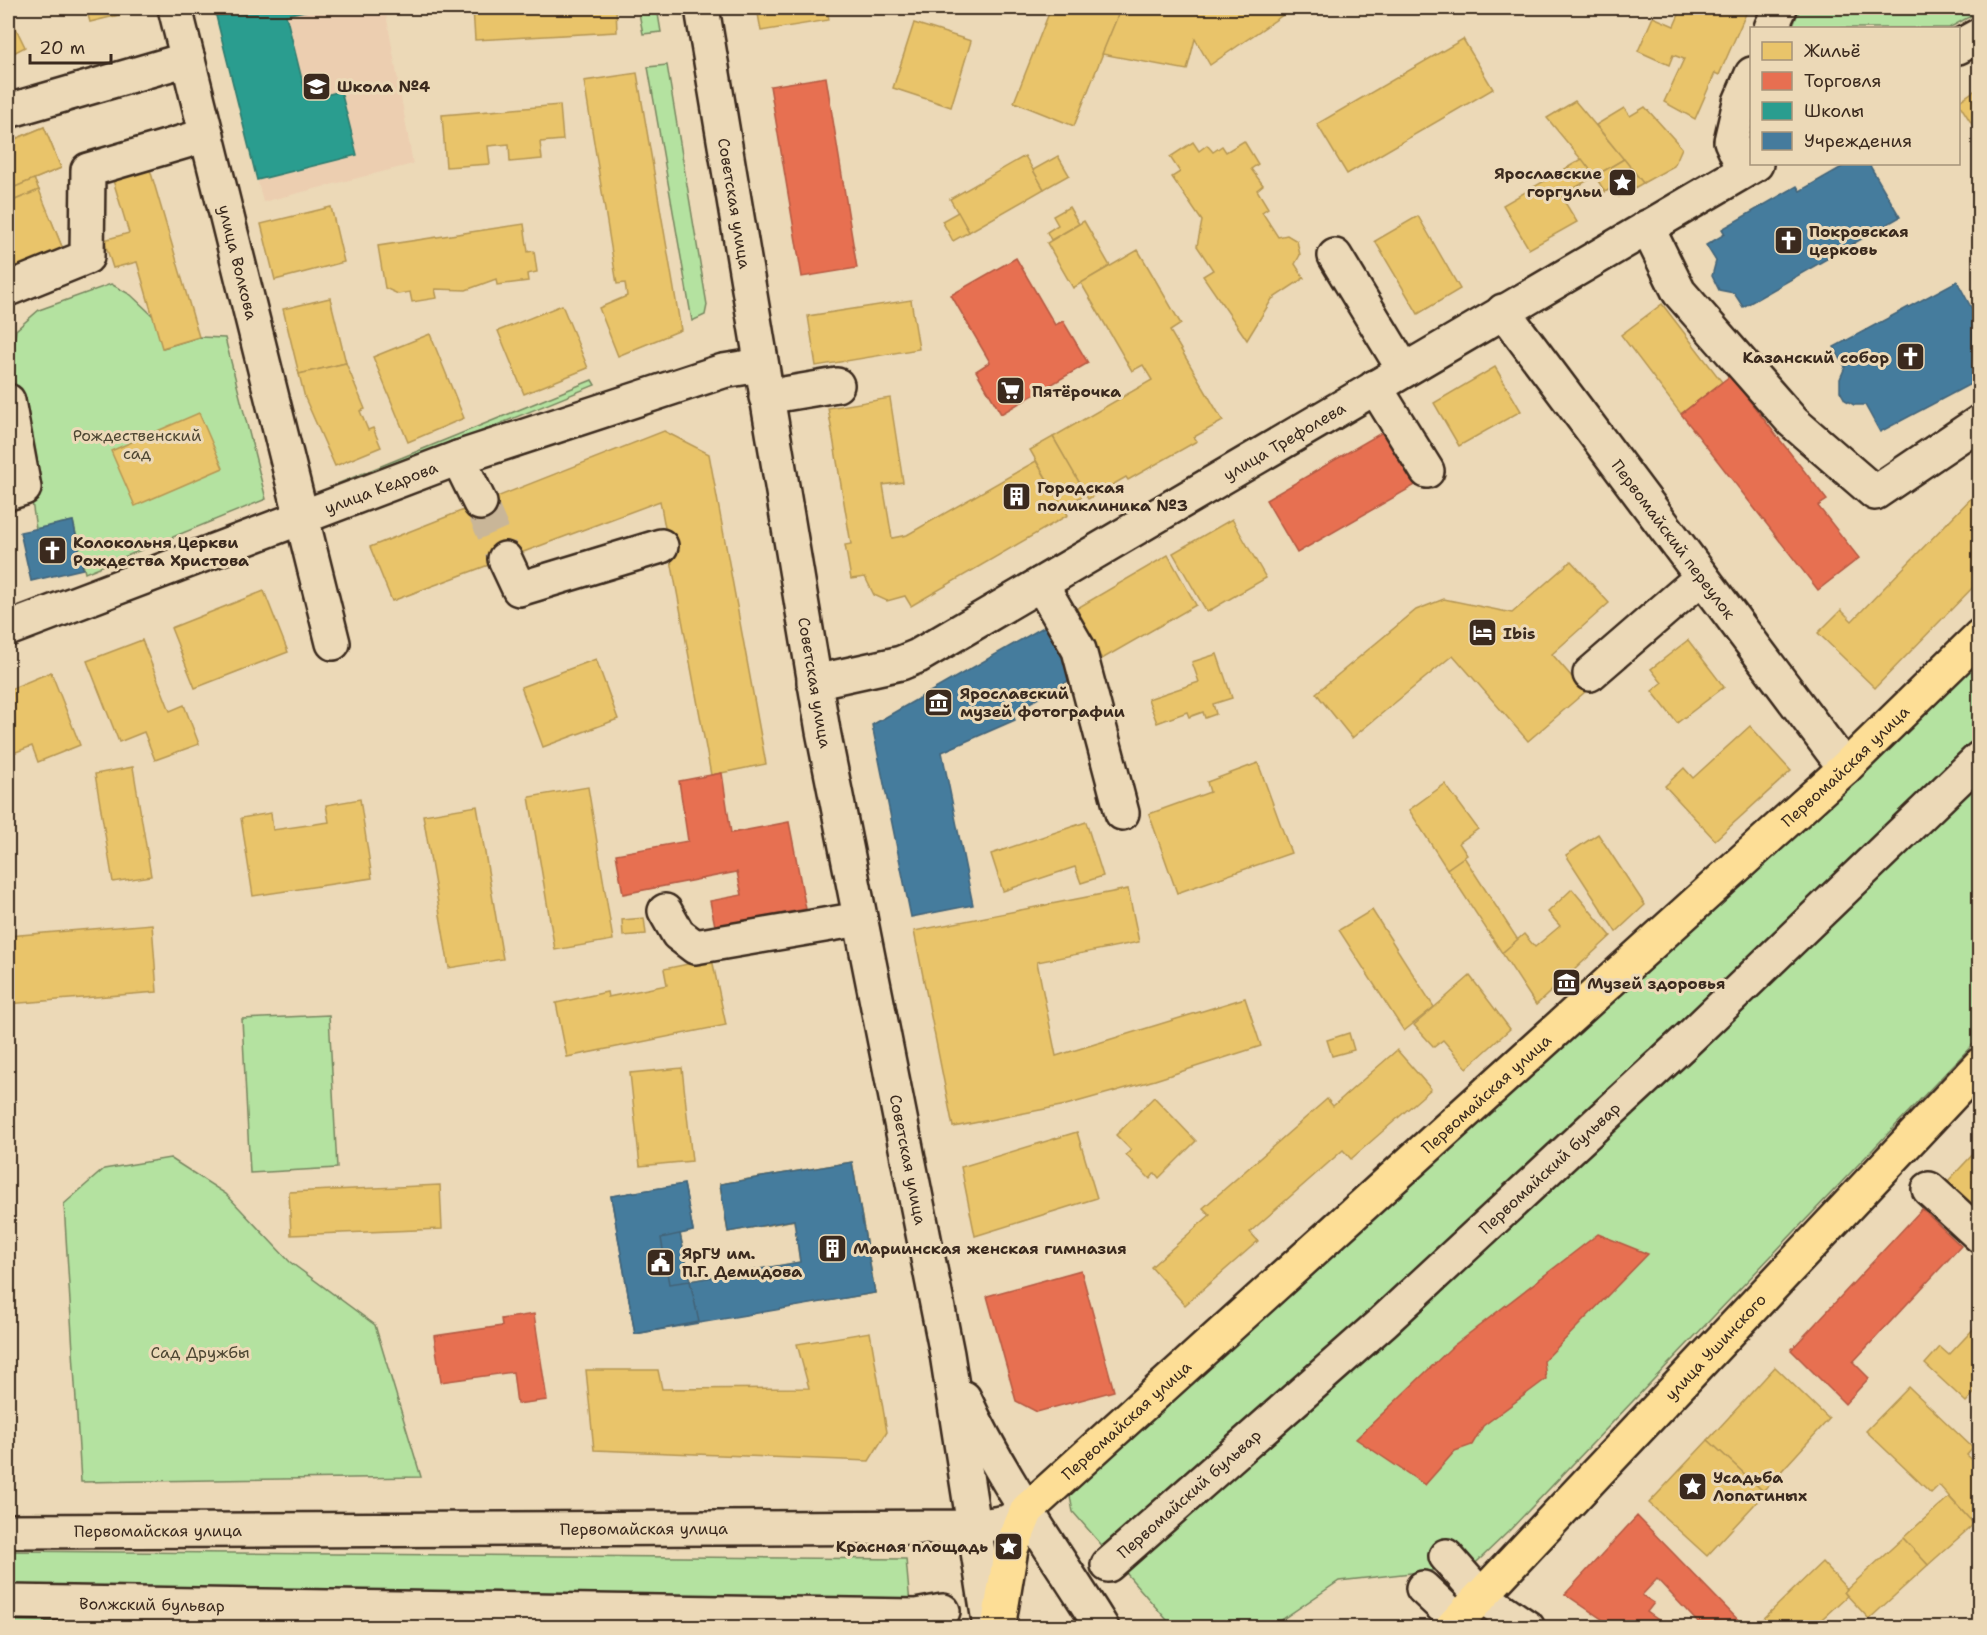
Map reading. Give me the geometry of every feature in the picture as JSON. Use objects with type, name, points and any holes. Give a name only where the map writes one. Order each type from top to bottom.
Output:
[{"type":"main road","name":"Первомайская улица","points":[[1027,1510],[1845,768],[1980,636]]},
{"type":"main road","name":"улица Ушинского","points":[[1454,1624],[1980,1065]]},
{"type":"main road","points":[[998,1628],[1011,1549],[1027,1510]]},
{"type":"street","name":"улица Волкова","points":[[175,8],[333,643]]},
{"type":"street","name":"Советская улица","points":[[702,8],[814,682],[947,1354],[990,1628]]},
{"type":"street","points":[[1771,27],[1780,8]]},
{"type":"street","points":[[1960,46],[1980,35]]},
{"type":"street","points":[[8,111],[188,59]]},
{"type":"street","name":"улица Трефолева","points":[[814,682],[909,660],[1750,167],[1731,141],[1740,102],[1750,79]]},
{"type":"street","points":[[8,289],[87,257],[88,170],[207,135]]},
{"type":"street","points":[[1647,227],[1679,292],[1793,422],[1875,493],[1980,422]]},
{"type":"street","points":[[1335,256],[1404,370]]},
{"type":"street","name":"Первомайский переулок","points":[[1503,311],[1845,768]]},
{"type":"street","name":"улица Кедрова","points":[[8,628],[458,458],[723,371],[763,381],[837,385]]},
{"type":"street","points":[[1376,387],[1427,471]]},
{"type":"street","points":[[8,401],[24,488],[8,493]]},
{"type":"street","points":[[458,458],[480,503]]},
{"type":"street","points":[[506,559],[519,589],[661,546]]},
{"type":"street","points":[[1590,674],[1702,577]]},
{"type":"street","points":[[1041,584],[1079,650],[1122,813]]},
{"type":"street","name":"Первомайский бульвар","points":[[1108,1565],[1383,1322],[1677,1049],[1980,758]]},
{"type":"street","points":[[665,911],[678,934],[695,947],[860,920]]},
{"type":"street","points":[[1929,1189],[1980,1236]]},
{"type":"street","name":"Советская улица","points":[[947,1354],[979,1430],[1027,1510]]},
{"type":"street","points":[[1027,1510],[1102,1628]]},
{"type":"street","name":"Первомайская улица","points":[[8,1531],[974,1527],[1007,1522],[1027,1510]]},
{"type":"street","points":[[1446,1556],[1480,1595],[1528,1628]]},
{"type":"street","points":[[1423,1588],[1454,1624]]},
{"type":"street","name":"Волжский бульвар","points":[[8,1602],[916,1617],[943,1611]]},
{"type":"shaded area","name":"Школа №4","points":[[214,8],[385,8],[413,164],[263,202]]},
{"type":"green space","points":[[638,8],[657,8],[661,32],[643,34]]},
{"type":"green space","points":[[1800,8],[1979,8],[1980,11],[1951,27],[1792,27]]},
{"type":"green space","points":[[667,65],[707,305],[705,315],[692,321],[648,67]]},
{"type":"green space","name":"Рождественский сад","points":[[111,284],[131,295],[153,316],[163,348],[199,337],[225,338],[266,499],[85,573],[73,521],[36,529],[12,363],[16,330],[39,310]]},
{"type":"green space","points":[[592,380],[595,385],[339,489],[337,484]]},
{"type":"green space","points":[[1979,643],[1979,1038],[1508,1532],[1454,1584],[1438,1570],[1339,1581],[1271,1627],[1173,1627],[1073,1512],[1067,1481]]},
{"type":"green space","points":[[329,1015],[337,1168],[250,1173],[242,1019]]},
{"type":"green space","name":"Сад Дружбы","points":[[170,1158],[226,1194],[290,1262],[375,1325],[421,1477],[81,1482],[64,1204],[104,1169]]},
{"type":"green space","points":[[8,1551],[906,1559],[912,1627],[8,1628]]},
{"type":"building: Жильё","points":[[86,8],[147,8],[90,22]]},
{"type":"building: Жильё","points":[[473,8],[616,8],[617,32],[475,40]]},
{"type":"building: Жильё","points":[[757,8],[827,8],[829,20],[761,31]]},
{"type":"building: Жильё","points":[[1051,8],[1121,8],[1074,126],[1014,102]]},
{"type":"building: Жильё","points":[[1121,8],[1293,8],[1210,65],[1195,39],[1187,70],[1102,54]]},
{"type":"building: Жильё","points":[[1452,8],[1470,8],[1466,14]]},
{"type":"building: Жильё","points":[[1682,8],[1748,9],[1719,75],[1715,73],[1695,119],[1664,102],[1684,59],[1673,55],[1669,65],[1638,51],[1653,17],[1674,26]]},
{"type":"building: Жильё","points":[[8,12],[25,47],[8,56]]},
{"type":"building: Жильё","points":[[914,23],[971,41],[951,107],[893,88]]},
{"type":"building: Жильё","points":[[1463,39],[1493,89],[1347,174],[1317,124]]},
{"type":"building: Жильё","points":[[637,73],[681,330],[618,356],[599,308],[627,296],[625,283],[617,284],[584,81]]},
{"type":"building: Жильё","points":[[1980,87],[1980,137],[1960,105],[1960,101]]},
{"type":"building: Жильё","points":[[1575,101],[1624,159],[1595,176],[1547,118]]},
{"type":"building: Жильё","points":[[560,105],[563,140],[540,142],[542,159],[510,162],[509,144],[488,146],[490,164],[446,167],[442,115]]},
{"type":"building: Жильё","points":[[1645,107],[1682,148],[1674,166],[1643,183],[1596,125],[1624,108],[1630,116]]},
{"type":"building: Жильё","points":[[44,127],[61,168],[34,179],[65,254],[18,273],[8,247],[8,142]]},
{"type":"building: Жильё","points":[[44,127],[61,168],[8,190],[8,142]]},
{"type":"building: Жильё","points":[[1244,141],[1258,164],[1251,169],[1263,185],[1257,190],[1268,208],[1262,212],[1278,237],[1287,235],[1297,241],[1300,255],[1295,264],[1304,278],[1272,299],[1247,340],[1203,276],[1213,270],[1197,246],[1202,221],[1172,177],[1180,172],[1170,157],[1193,142],[1199,151],[1207,145],[1213,152],[1222,146],[1226,152]]},
{"type":"building: Жильё","points":[[1025,156],[1044,189],[969,232],[950,199]]},
{"type":"building: Жильё","points":[[1058,156],[1069,175],[1044,189],[1033,170]]},
{"type":"building: Жильё","points":[[1582,159],[1595,176],[1561,196],[1577,222],[1529,249],[1503,205]]},
{"type":"building: Жильё","points":[[1624,159],[1643,183],[1619,197],[1612,188],[1605,192],[1595,176]]},
{"type":"building: Жильё","points":[[149,166],[199,337],[162,348],[137,262],[113,268],[104,240],[129,233],[112,177]]},
{"type":"building: Жильё","points":[[34,179],[39,190],[8,203],[8,190]]},
{"type":"building: Жильё","points":[[39,190],[65,254],[18,273],[8,247],[8,203]]},
{"type":"building: Жильё","points":[[331,207],[344,262],[275,280],[261,224]]},
{"type":"building: Жильё","points":[[1069,207],[1079,224],[1051,240],[1047,232],[1058,225],[1053,216]]},
{"type":"building: Жильё","points":[[958,212],[969,232],[953,241],[942,221]]},
{"type":"building: Жильё","points":[[1418,216],[1460,289],[1418,314],[1375,241]]},
{"type":"building: Жильё","points":[[1084,221],[1110,266],[1073,288],[1047,243]]},
{"type":"building: Жильё","points":[[524,224],[528,252],[534,251],[537,272],[527,274],[528,281],[497,285],[496,279],[466,290],[435,289],[437,298],[412,302],[410,292],[398,294],[385,288],[378,246]]},
{"type":"building: Жильё","points":[[1138,250],[1181,324],[1170,331],[1223,421],[1194,437],[1197,441],[1128,480],[1126,477],[1088,499],[1053,437],[1152,380],[1143,365],[1132,371],[1081,283]]},
{"type":"building: Жильё","points":[[330,298],[346,363],[299,374],[283,309]]},
{"type":"building: Жильё","points":[[911,300],[919,349],[816,366],[808,316]]},
{"type":"building: Жильё","points":[[1662,304],[1722,382],[1681,414],[1621,335]]},
{"type":"building: Жильё","points":[[562,305],[588,368],[524,394],[498,331]]},
{"type":"building: Жильё","points":[[430,334],[464,418],[408,442],[373,357]]},
{"type":"building: Жильё","points":[[346,363],[365,409],[360,411],[368,430],[373,428],[381,447],[335,466],[305,398],[299,374]]},
{"type":"building: Жильё","points":[[1495,367],[1521,411],[1459,446],[1434,403]]},
{"type":"building: Жильё","name":"Городская поликлиника №3","points":[[890,398],[903,482],[883,485],[892,538],[907,535],[1036,461],[1068,515],[911,606],[905,596],[887,601],[874,595],[865,577],[851,579],[845,545],[851,544],[828,408]]},
{"type":"building: Жильё","points":[[199,413],[223,468],[135,506],[111,451]]},
{"type":"building: Жильё","points":[[664,431],[709,454],[766,764],[711,775],[660,501],[392,601],[370,547]]},
{"type":"building: Жильё","points":[[1053,437],[1086,494],[1063,507],[1030,450]]},
{"type":"building: Жильё","points":[[1980,489],[1980,580],[1875,688],[1818,633],[1841,610],[1852,621]]},
{"type":"building: Жильё","points":[[1232,519],[1266,578],[1207,612],[1173,553]]},
{"type":"building: Жильё","points":[[1168,555],[1196,605],[1102,659],[1074,610]]},
{"type":"building: Жильё","name":"Ibis","points":[[1571,561],[1609,603],[1552,654],[1585,692],[1528,741],[1453,655],[1352,738],[1316,693],[1416,610],[1444,599],[1512,613]]},
{"type":"building: Жильё","points":[[264,591],[288,652],[195,688],[171,628]]},
{"type":"building: Жильё","points":[[142,640],[170,711],[184,705],[199,744],[155,760],[144,732],[119,742],[87,661]]},
{"type":"building: Жильё","points":[[1688,640],[1724,687],[1677,723],[1652,691],[1662,683],[1651,669]]},
{"type":"building: Жильё","points":[[1217,654],[1232,698],[1213,704],[1216,714],[1205,718],[1203,712],[1189,717],[1187,712],[1157,723],[1148,699],[1199,682],[1192,662]]},
{"type":"building: Жильё","points":[[596,659],[618,719],[543,747],[521,687]]},
{"type":"building: Жильё","points":[[51,672],[80,745],[38,762],[32,746],[8,755],[8,690]]},
{"type":"building: Жильё","points":[[1750,726],[1791,771],[1715,840],[1665,786],[1684,768],[1693,778]]},
{"type":"building: Жильё","points":[[1258,763],[1291,853],[1177,893],[1149,814],[1210,792],[1207,782]]},
{"type":"building: Жильё","points":[[133,767],[151,876],[113,882],[95,774]]},
{"type":"building: Жильё","points":[[1445,784],[1478,829],[1459,843],[1467,855],[1447,869],[1409,810]]},
{"type":"building: Жильё","points":[[588,787],[613,940],[555,950],[529,797]]},
{"type":"building: Жильё","points":[[360,799],[372,878],[253,896],[241,818],[271,813],[273,830],[329,822],[326,805]]},
{"type":"building: Жильё","points":[[477,806],[503,959],[449,968],[423,815]]},
{"type":"building: Жильё","points":[[1086,822],[1103,876],[1081,883],[1075,867],[1003,891],[991,854]]},
{"type":"building: Жильё","points":[[1598,834],[1645,905],[1616,932],[1566,855]]},
{"type":"building: Жильё","points":[[1464,857],[1518,940],[1502,953],[1447,869]]},
{"type":"building: Жильё","points":[[1128,889],[1139,942],[1037,962],[1056,1056],[1245,998],[1261,1046],[1155,1080],[1066,1105],[953,1127],[914,931]]},
{"type":"building: Жильё","points":[[1572,889],[1611,936],[1536,1005],[1502,953],[1524,934],[1535,947],[1560,926],[1548,912]]},
{"type":"building: Жильё","points":[[1372,910],[1434,1007],[1404,1031],[1339,930]]},
{"type":"building: Жильё","points":[[644,918],[646,934],[623,936],[622,920]]},
{"type":"building: Жильё","points":[[152,924],[157,992],[8,1004],[8,936]]},
{"type":"building: Жильё","points":[[712,959],[726,1025],[567,1057],[556,1003],[607,992],[608,997],[667,985],[664,969]]},
{"type":"building: Жильё","points":[[1470,976],[1510,1029],[1467,1068],[1443,1040],[1434,1047],[1414,1025]]},
{"type":"building: Жильё","points":[[1349,1033],[1354,1050],[1332,1056],[1327,1040]]},
{"type":"building: Жильё","points":[[1397,1050],[1431,1089],[1351,1159],[1343,1150],[1250,1232],[1258,1241],[1185,1305],[1151,1267],[1210,1215],[1203,1208],[1327,1099],[1333,1106]]},
{"type":"building: Жильё","points":[[682,1068],[692,1161],[640,1166],[630,1073]]},
{"type":"building: Жильё","points":[[1154,1097],[1196,1141],[1159,1178],[1155,1173],[1150,1179],[1126,1155],[1131,1150],[1116,1135]]},
{"type":"building: Жильё","points":[[1077,1132],[1097,1198],[975,1236],[961,1167]]},
{"type":"building: Жильё","points":[[1980,1147],[1980,1211],[1948,1181]]},
{"type":"building: Жильё","points":[[852,1162],[875,1293],[699,1322],[690,1281],[824,1260],[817,1216],[728,1232],[720,1184]]},
{"type":"building: Жильё","points":[[852,1162],[875,1293],[808,1304],[800,1262],[824,1260],[817,1216],[728,1232],[720,1184]]},
{"type":"building: Жильё","points":[[440,1185],[442,1229],[291,1235],[289,1192]]},
{"type":"building: Жильё","points":[[817,1216],[824,1260],[800,1262],[794,1220]]},
{"type":"building: Жильё","points":[[680,1234],[690,1281],[669,1284],[661,1238]]},
{"type":"building: Жильё","points":[[800,1262],[808,1304],[699,1322],[690,1281]]},
{"type":"building: Жильё","points":[[1980,1322],[1980,1387],[1966,1402],[1925,1364],[1940,1347],[1949,1355]]},
{"type":"building: Жильё","points":[[870,1332],[887,1432],[869,1461],[594,1450],[586,1370],[658,1370],[662,1389],[809,1388],[797,1344]]},
{"type":"building: Жильё","points":[[1775,1367],[1829,1419],[1763,1491],[1708,1440]]},
{"type":"building: Жильё","points":[[1909,1387],[1973,1448],[1967,1455],[1980,1467],[1980,1531],[1939,1485],[1931,1493],[1866,1431]]},
{"type":"building: Жильё","points":[[1708,1440],[1765,1493],[1707,1556],[1649,1503]]},
{"type":"building: Жильё","points":[[1949,1497],[1974,1524],[1928,1565],[1903,1538]]},
{"type":"building: Жильё","points":[[1903,1538],[1928,1565],[1869,1619],[1844,1592]]},
{"type":"building: Жильё","points":[[1822,1562],[1847,1589],[1844,1592],[1847,1596],[1812,1628],[1754,1628]]},
{"type":"building: Торговля","points":[[826,77],[857,268],[802,277],[770,86]]},
{"type":"building: Торговля","points":[[1016,258],[1055,325],[1063,321],[1088,363],[1001,414],[976,371],[990,362],[951,295]]},
{"type":"building: Торговля","points":[[1730,376],[1827,500],[1818,506],[1859,558],[1818,590],[1681,414]]},
{"type":"building: Торговля","points":[[1393,426],[1424,480],[1297,553],[1266,500]]},
{"type":"building: Торговля","points":[[722,773],[731,833],[789,822],[806,909],[715,926],[710,901],[742,895],[737,872],[623,894],[616,854],[688,841],[679,781]]},
{"type":"building: Торговля","points":[[1922,1209],[1961,1246],[1853,1362],[1869,1378],[1845,1404],[1791,1350]]},
{"type":"building: Торговля","points":[[1598,1234],[1648,1254],[1544,1361],[1546,1379],[1483,1426],[1472,1445],[1455,1451],[1425,1485],[1356,1439],[1453,1346]]},
{"type":"building: Торговля","points":[[1081,1270],[1114,1391],[1037,1412],[1016,1401],[987,1296]]},
{"type":"building: Торговля","points":[[534,1314],[547,1400],[517,1404],[513,1372],[441,1382],[434,1336],[502,1326],[501,1319]]},
{"type":"building: Торговля","points":[[1637,1516],[1746,1628],[1703,1628],[1657,1579],[1642,1595],[1654,1603],[1647,1612],[1670,1628],[1615,1628],[1565,1594]]},
{"type":"building: Школы","points":[[214,8],[318,8],[286,15],[307,100],[341,91],[357,155],[257,180]]},
{"type":"building: Учреждения","name":"Покровская церковь","points":[[1845,165],[1870,165],[1900,217],[1743,307],[1734,293],[1719,290],[1712,276],[1716,261],[1706,245],[1725,234],[1722,229],[1797,186],[1800,191]]},
{"type":"building: Учреждения","name":"Казанский собор","points":[[1957,281],[1980,324],[1980,379],[1880,432],[1865,405],[1854,405],[1845,400],[1840,391],[1840,379],[1845,367],[1834,347]]},
{"type":"building: Учреждения","name":"Колокольня Церкви Рождества Христова","points":[[73,521],[83,569],[31,581],[20,532]]},
{"type":"building: Учреждения","points":[[1047,625],[1077,676],[1012,713],[1015,720],[942,752],[973,905],[911,917],[872,725]]},
{"type":"building: Учреждения","name":"Мариинская женская гимназия","points":[[852,1162],[875,1293],[635,1334],[611,1196],[684,1184],[693,1231],[680,1234],[690,1281],[800,1262],[794,1220],[728,1232],[720,1184]]},
{"type":"building: Учреждения","points":[[684,1184],[693,1231],[661,1238],[669,1284],[690,1281],[699,1322],[635,1334],[611,1196]]},
{"type":"tunnel","points":[[480,503],[505,559]]},
{"type":"place","name":"Школа №4","points":[[316,86]]},
{"type":"place","name":"Ярославские горгульи","points":[[1623,182]]},
{"type":"place","name":"Покровская церковь","points":[[1788,240]]},
{"type":"place","name":"Казанский собор","points":[[1910,357]]},
{"type":"place","name":"Пятёрочка","points":[[1011,391]]},
{"type":"place","name":"Городская поликлиника №3","points":[[1016,496]]},
{"type":"place","name":"Колокольня Церкви Рождества Христова","points":[[52,551]]},
{"type":"place","name":"Ibis","points":[[1482,633]]},
{"type":"place","name":"Ярославский музей фотографии","points":[[939,702]]},
{"type":"place","name":"Музей здоровья","points":[[1566,983]]},
{"type":"place","name":"Мариинская женская гимназия","points":[[832,1248]]},
{"type":"place","name":"ЯрГУ им. П.Г. Демидова","points":[[661,1262]]},
{"type":"place","name":"Усадьба Лопатиных","points":[[1692,1486]]},
{"type":"place","name":"Красная площадь","points":[[1009,1546]]}]
